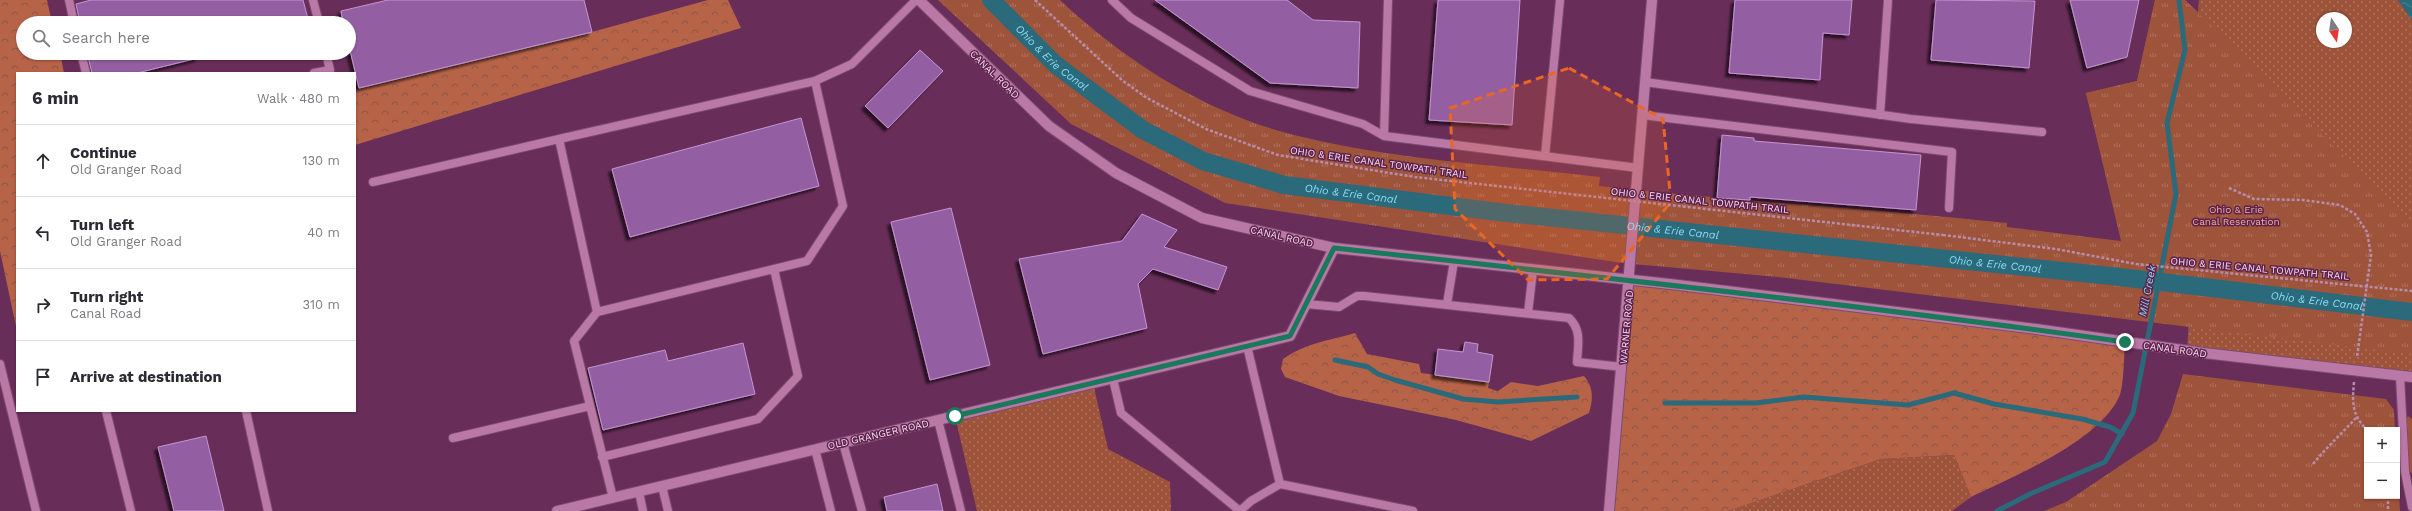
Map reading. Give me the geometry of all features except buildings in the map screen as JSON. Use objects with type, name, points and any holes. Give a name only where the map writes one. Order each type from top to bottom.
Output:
[{"type":"street","name":"CANAL ROAD","points":[[917,0],[1049,126],[1116,174],[1202,218],[1334,248],[1630,280],[2036,328],[2204,353],[2412,377]]},
{"type":"street","name":"WARNER ROAD","points":[[1609,511],[1630,280],[1652,0]]},
{"type":"street","name":"OLD GRANGER ROAD","points":[[557,511],[583,508],[612,498],[1290,336],[1334,248]]},
{"type":"lane","points":[[69,0],[72,16]]},
{"type":"lane","points":[[313,0],[317,16]]},
{"type":"lane","points":[[373,182],[815,81],[852,64],[917,0]]},
{"type":"lane","points":[[1112,0],[1131,18],[1250,91],[1363,124],[1384,136],[1638,168]]},
{"type":"lane","points":[[1384,136],[1388,0]]},
{"type":"lane","points":[[1544,156],[1560,0]]},
{"type":"lane","points":[[1880,115],[1888,0]]},
{"type":"lane","points":[[83,60],[86,72]]},
{"type":"lane","points":[[319,72],[330,70],[328,60]]},
{"type":"lane","points":[[612,498],[574,341],[597,312],[807,261],[843,206],[815,81]]},
{"type":"lane","points":[[1645,82],[1880,115],[2042,132]]},
{"type":"lane","points":[[1642,115],[1952,152],[1949,208]]},
{"type":"lane","points":[[559,139],[597,312]]},
{"type":"lane","points":[[1447,304],[1454,261]]},
{"type":"lane","points":[[602,457],[758,419],[798,376],[774,269]]},
{"type":"lane","points":[[1528,313],[1533,270]]},
{"type":"lane","points":[[1306,304],[1339,307],[1357,296],[1364,296],[1569,318],[1576,324],[1579,332],[1577,362],[1622,367]]},
{"type":"lane","points":[[1247,346],[1280,484]]},
{"type":"lane","points":[[0,364],[36,511]]},
{"type":"lane","points":[[2400,376],[2405,472],[2412,506]]},
{"type":"lane","points":[[1112,379],[1121,413],[1240,511],[1251,501],[1280,484],[1413,511]]},
{"type":"lane","points":[[453,438],[590,406]]},
{"type":"lane","points":[[106,412],[131,511]]},
{"type":"lane","points":[[246,412],[268,511]]},
{"type":"lane","points":[[938,420],[961,511]]},
{"type":"lane","points":[[844,443],[862,511]]},
{"type":"lane","points":[[815,449],[830,511]]},
{"type":"lane","points":[[662,486],[668,511]]},
{"type":"lane","points":[[639,492],[643,511]]},
{"type":"path","name":"OHIO & ERIE CANAL TOWPATH TRAIL","points":[[1035,0],[1123,82],[1147,98],[1206,129],[1278,155],[1415,177],[2056,249],[2136,264],[2367,285],[2412,291]]},
{"type":"path","points":[[2229,188],[2254,198],[2303,200],[2340,205],[2354,214],[2367,232],[2371,255],[2357,355]]},
{"type":"path","points":[[2354,386],[2353,409],[2356,418],[2364,427]]},
{"type":"path","points":[[2313,464],[2331,442],[2340,436],[2356,418]]},
{"type":"path","points":[[2388,499],[2388,511]]},
{"type":"highlighted area","points":[[1569,68],[1663,119],[1671,202],[1607,279],[1528,280],[1455,209],[1450,108]]},
{"type":"green space","points":[[0,0],[47,0],[50,16],[16,16],[16,60],[61,60],[64,72],[16,72],[16,326],[0,251]]},
{"type":"green space","points":[[708,0],[728,0],[741,28],[356,145],[356,89],[592,32]]},
{"type":"green space","name":"Ohio & Erie Canal Reservation","points":[[938,0],[1060,0],[1112,44],[1139,64],[1198,99],[1261,125],[1294,135],[1331,143],[1446,161],[1600,177],[1599,186],[2007,223],[2007,227],[2121,241],[2086,93],[2137,81],[2155,0],[2185,0],[2412,223],[2412,354],[1778,277],[1622,263],[1225,203],[1071,124]]},
{"type":"green space","points":[[2155,0],[2185,0],[2198,12],[2199,0],[2398,0],[2412,20],[2412,377],[2187,351],[2192,271],[2122,241],[2086,93],[2137,81]]},
{"type":"green space","points":[[1630,280],[2125,342],[2121,393],[2108,413],[2093,429],[2074,443],[2031,468],[1971,497],[1954,455],[1881,459],[1728,511],[1609,511]]},
{"type":"green space","points":[[1355,333],[1367,354],[1419,364],[1421,373],[1489,382],[1488,388],[1498,391],[1511,382],[1538,386],[1584,376],[1590,385],[1592,394],[1589,413],[1531,441],[1456,420],[1339,396],[1285,377],[1281,369],[1283,359],[1292,353],[1310,345]]},
{"type":"green space","points":[[2183,374],[2386,399],[2394,410],[2395,427],[2364,427],[2364,499],[2399,499],[2400,511],[2044,511],[2066,502],[2157,441],[2171,414]]},
{"type":"green space","points":[[1093,383],[1108,449],[1170,482],[1171,511],[977,511],[955,416]]},
{"type":"green space","points":[[2408,416],[2412,419],[2412,473],[2407,470],[2404,421]]},
{"type":"green space","points":[[1954,455],[1971,497],[1952,511],[1728,511],[1881,459]]},
{"type":"water","points":[[2398,0],[2412,0],[2412,20]]},
{"type":"waterway","name":"Ohio & Erie Canal","points":[[991,0],[1056,65],[1143,130],[1203,161],[1284,185],[1498,212],[2120,277],[2412,312]]},
{"type":"waterway","name":"Mill Creek","points":[[1997,511],[2030,494],[2105,462],[2133,413],[2176,194],[2167,123],[2185,50],[2179,0]]},
{"type":"waterway","points":[[1335,360],[1368,367],[1378,374],[1395,380],[1463,399],[1498,402],[1577,397]]},
{"type":"waterway","points":[[1665,403],[1756,403],[1804,397],[1908,405],[1954,393],[1994,404],[2082,419],[2110,427],[2122,434]]},
{"type":"route","points":[[955,416],[1290,336],[1334,248],[1670,284],[2036,328],[2125,342]]}]
